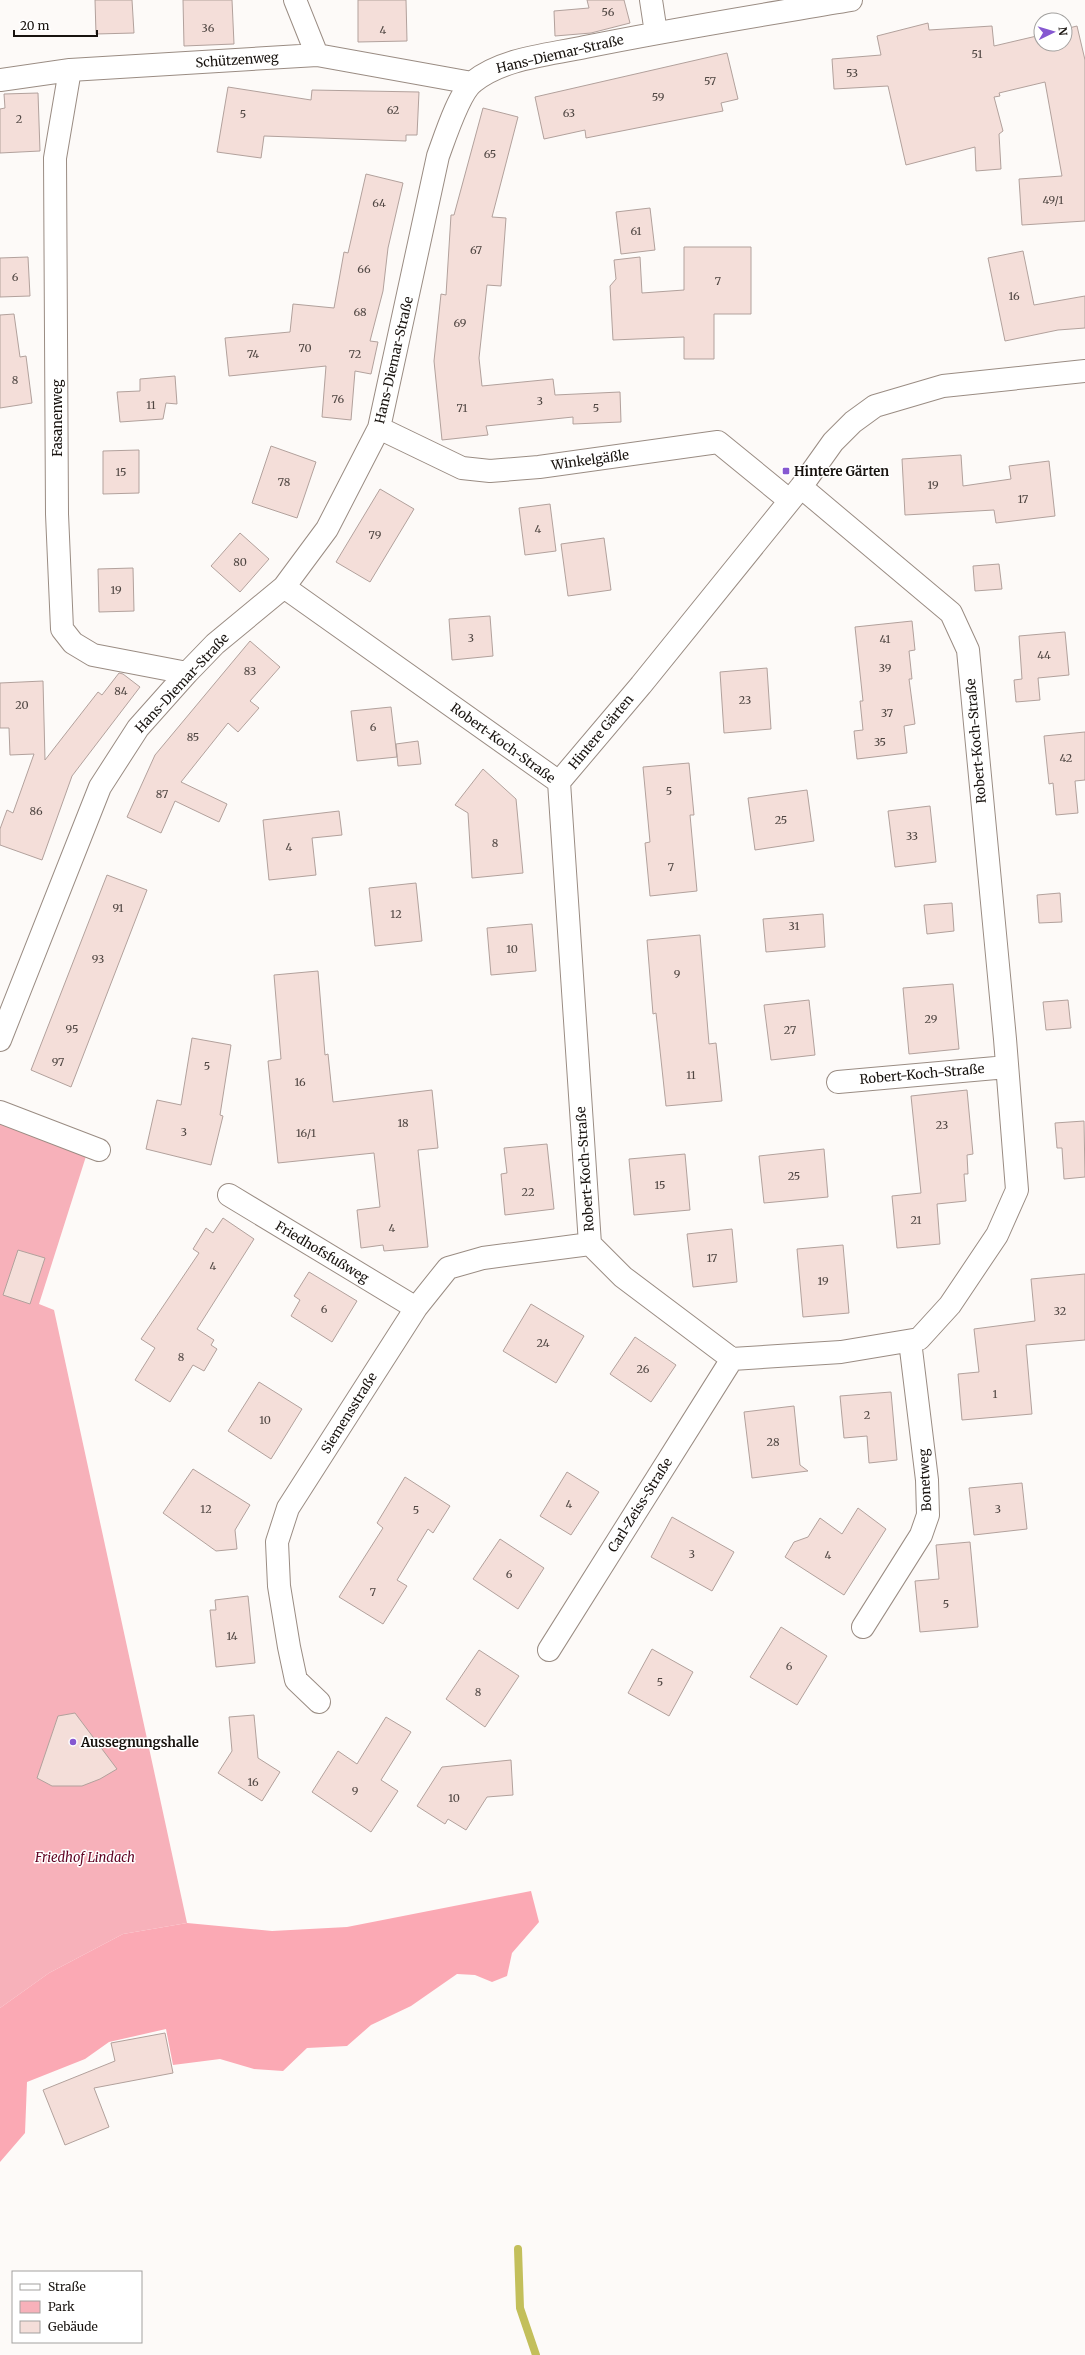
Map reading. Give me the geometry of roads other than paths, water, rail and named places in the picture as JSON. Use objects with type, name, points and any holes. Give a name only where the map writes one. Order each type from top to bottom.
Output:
[{"type":"street","points":[[296,0],[317,55]]},
{"type":"street","points":[[651,0],[656,32]]},
{"type":"street","name":"Hans-Diemar-Straße","points":[[0,1040],[100,787],[138,728],[188,673],[215,644],[284,587],[327,530],[379,428],[438,156],[452,116],[472,83],[494,68],[522,60],[656,32],[851,0]]},
{"type":"street","name":"Schützenweg","points":[[0,80],[70,70],[317,55],[472,83]]},
{"type":"street","name":"Fasanenweg","points":[[70,70],[55,158],[56,514],[62,629],[72,644],[93,655],[188,673]]},
{"type":"street","name":"Hintere Gärten","points":[[559,782],[641,685],[795,493],[833,442],[853,422],[875,406],[944,386],[1085,371]]},
{"type":"street","name":"Winkelgäßle","points":[[379,428],[462,468],[490,471],[546,466],[718,442],[795,493]]},
{"type":"street","name":"Robert-Koch-Straße","points":[[284,587],[559,782],[590,1244],[623,1277],[732,1359],[841,1352],[910,1341],[919,1339],[950,1305],[997,1235],[1017,1190],[968,650],[951,613],[795,493]]},
{"type":"street","name":"Robert-Koch-Straße","points":[[838,1082],[1007,1067]]},
{"type":"street","points":[[0,1112],[99,1150]]},
{"type":"street","name":"Friedhofsfußweg","points":[[228,1196],[416,1308]]},
{"type":"street","name":"Siemensstraße","points":[[319,1702],[296,1680],[288,1647],[279,1586],[277,1542],[288,1508],[416,1308],[448,1268],[483,1258],[590,1244]]},
{"type":"street","name":"Bonetweg","points":[[863,1627],[921,1535],[928,1515],[927,1480],[910,1341]]},
{"type":"street","name":"Carl-Zeiss-Straße","points":[[549,1650],[732,1359]]},
{"type":"waterway","points":[[518,2249],[520,2308],[536,2355]]},
{"type":"place","name":"Hintere Gärten","points":[[786,471]]},
{"type":"place","name":"Aussegnungshalle","points":[[73,1742]]},
{"type":"park label","name":"Friedhof Lindach","points":[[85,1857]]}]
